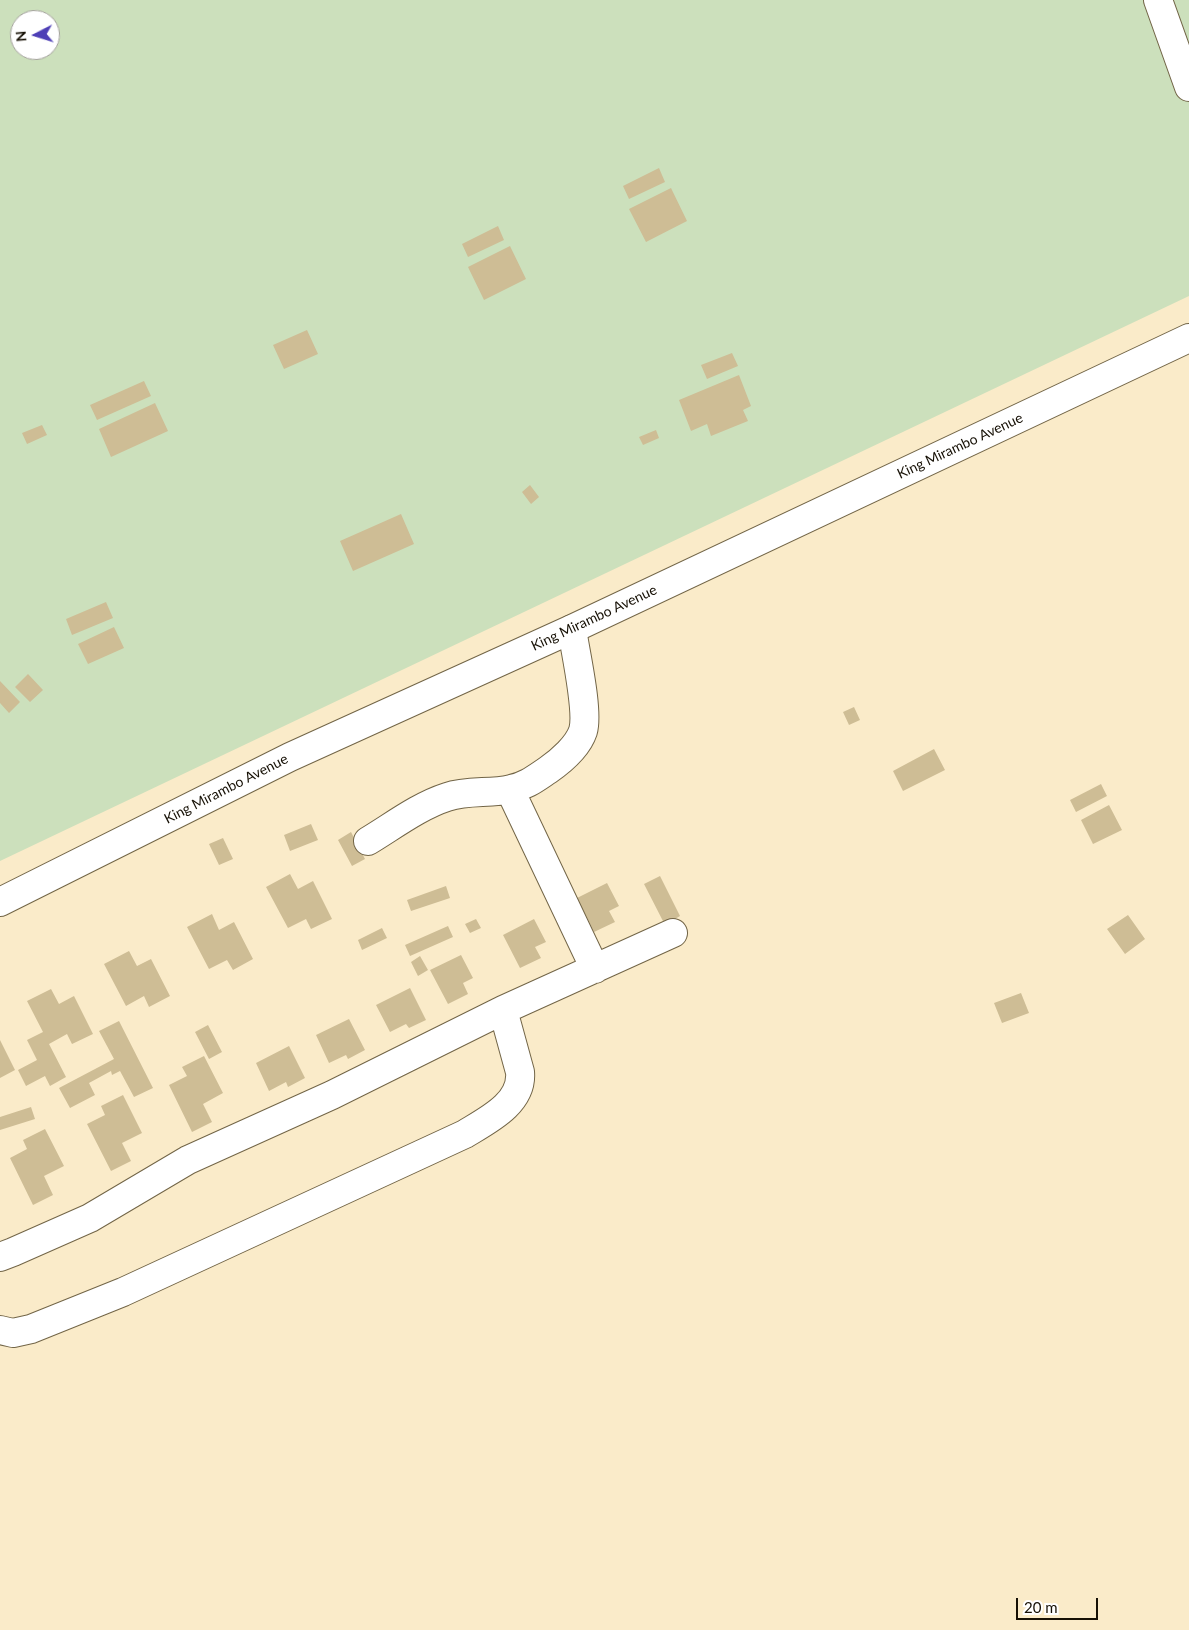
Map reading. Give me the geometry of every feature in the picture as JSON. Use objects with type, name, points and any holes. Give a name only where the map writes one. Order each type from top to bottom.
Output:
[{"type":"street","points":[[1158,0],[1189,87]]},
{"type":"street","name":"King Mirambo Avenue","points":[[0,902],[290,757],[572,629],[1189,338]]},
{"type":"street","points":[[368,841],[430,803],[448,796],[510,790],[526,785],[558,762],[574,745],[583,731],[584,716],[572,629]]},
{"type":"street","points":[[510,790],[595,969]]},
{"type":"street","points":[[0,1256],[90,1218],[188,1160],[332,1095],[503,1010],[673,934]]},
{"type":"street","points":[[0,1330],[13,1333],[31,1329],[123,1292],[465,1134],[500,1112],[518,1090],[521,1082],[503,1010]]},
{"type":"green space","points":[[0,0],[1189,0],[1189,296],[0,861]]},
{"type":"building","points":[[659,168],[665,182],[629,199],[623,186]]},
{"type":"building","points":[[671,188],[687,221],[646,242],[629,209]]},
{"type":"building","points":[[498,226],[504,240],[468,257],[462,244]]},
{"type":"building","points":[[510,246],[526,279],[484,300],[468,267]]},
{"type":"building","points":[[307,330],[318,354],[284,369],[273,345]]},
{"type":"building","points":[[732,353],[738,366],[707,379],[701,365]]},
{"type":"building","points":[[739,375],[751,406],[743,410],[748,421],[711,436],[707,424],[691,431],[679,400]]},
{"type":"building","points":[[144,381],[151,396],[97,420],[90,405]]},
{"type":"building","points":[[155,403],[168,431],[111,457],[99,429]]},
{"type":"building","points":[[42,425],[47,435],[27,444],[22,433]]},
{"type":"building","points":[[656,430],[659,438],[643,445],[639,437]]},
{"type":"building","points":[[530,485],[539,497],[531,504],[522,492]]},
{"type":"building","points":[[401,514],[414,544],[353,571],[340,541]]},
{"type":"building","points":[[106,602],[113,618],[72,635],[66,619]]},
{"type":"building","points":[[114,627],[124,648],[88,664],[78,644]]},
{"type":"building","points":[[28,674],[43,690],[30,702],[15,687]]},
{"type":"building","points":[[0,681],[20,702],[9,713],[0,703]]},
{"type":"building","points":[[854,707],[860,720],[849,725],[843,712]]},
{"type":"building","points":[[934,749],[945,770],[903,791],[893,771]]},
{"type":"building","points":[[1101,784],[1107,796],[1076,812],[1070,800]]},
{"type":"building","points":[[1109,805],[1122,830],[1093,844],[1081,820]]},
{"type":"building","points":[[311,824],[318,840],[290,851],[284,835]]},
{"type":"building","points":[[351,832],[365,859],[352,866],[338,840]]},
{"type":"building","points":[[223,838],[233,859],[219,865],[209,844]]},
{"type":"building","points":[[290,874],[298,889],[313,881],[332,919],[311,929],[306,919],[288,928],[266,887]]},
{"type":"building","points":[[660,876],[680,916],[665,925],[644,884]]},
{"type":"building","points":[[607,883],[619,906],[609,911],[615,922],[594,932],[577,898]]},
{"type":"building","points":[[446,886],[450,898],[411,911],[407,900]]},
{"type":"building","points":[[212,914],[219,930],[234,922],[253,959],[233,970],[227,960],[209,969],[187,927]]},
{"type":"building","points":[[1128,915],[1145,939],[1125,954],[1107,929]]},
{"type":"building","points":[[476,919],[481,928],[470,933],[465,924]]},
{"type":"building","points":[[534,919],[546,942],[535,947],[541,958],[520,968],[503,935]]},
{"type":"building","points":[[448,926],[453,937],[410,956],[405,945]]},
{"type":"building","points":[[382,928],[387,938],[362,950],[358,940]]},
{"type":"building","points":[[129,951],[137,966],[151,959],[170,996],[149,1007],[144,996],[126,1006],[104,964]]},
{"type":"building","points":[[461,955],[473,978],[463,983],[468,994],[448,1004],[430,970]]},
{"type":"building","points":[[420,956],[428,970],[418,976],[411,962]]},
{"type":"building","points":[[410,988],[426,1020],[409,1028],[406,1024],[390,1032],[376,1005]]},
{"type":"building","points":[[51,989],[59,1004],[74,996],[93,1034],[72,1044],[67,1034],[49,1044],[66,1077],[50,1086],[45,1076],[26,1086],[18,1070],[37,1060],[27,1040],[43,1032],[27,1001]]},
{"type":"building","points":[[1021,993],[1029,1013],[1002,1023],[994,1003]]},
{"type":"building","points":[[349,1019],[365,1050],[348,1059],[346,1055],[329,1063],[316,1035]]},
{"type":"building","points":[[119,1021],[153,1088],[134,1097],[120,1071],[112,1075],[111,1071],[89,1083],[95,1095],[70,1108],[59,1088],[114,1059],[99,1031]]},
{"type":"building","points":[[208,1025],[222,1052],[209,1059],[195,1032]]},
{"type":"building","points":[[0,1040],[15,1070],[0,1078]]},
{"type":"building","points":[[289,1046],[305,1078],[288,1087],[286,1082],[269,1091],[256,1063]]},
{"type":"building","points":[[204,1056],[223,1093],[203,1104],[212,1122],[192,1132],[169,1085],[187,1076],[182,1067]]},
{"type":"building","points":[[123,1095],[142,1133],[122,1143],[131,1161],[111,1171],[87,1124],[105,1115],[101,1106]]},
{"type":"building","points":[[31,1107],[35,1119],[0,1130],[0,1117]]},
{"type":"building","points":[[45,1129],[64,1166],[44,1176],[53,1195],[33,1205],[10,1158],[27,1149],[23,1140]]}]
